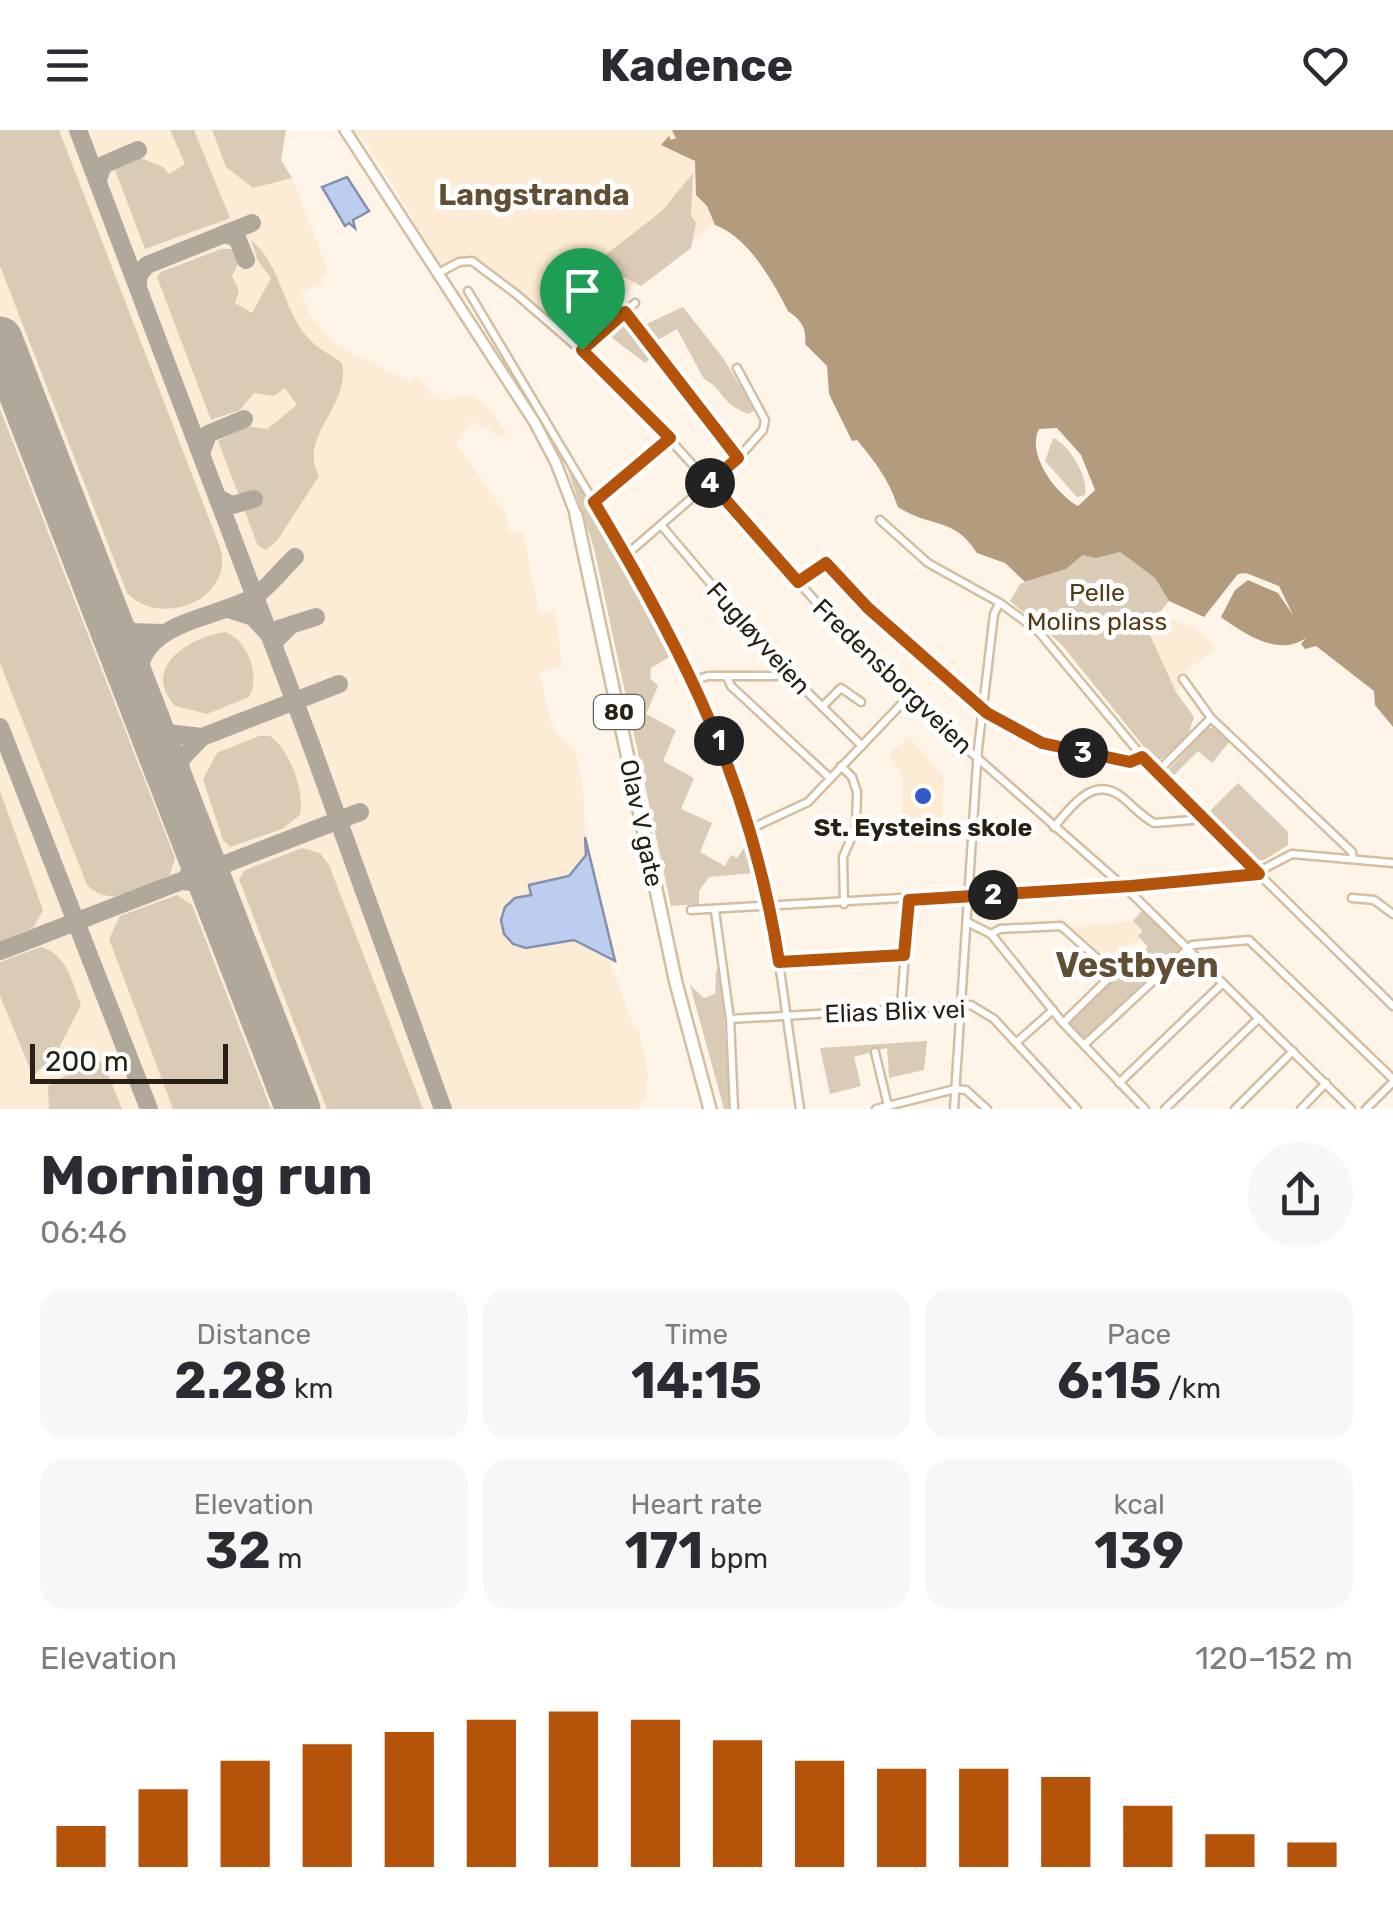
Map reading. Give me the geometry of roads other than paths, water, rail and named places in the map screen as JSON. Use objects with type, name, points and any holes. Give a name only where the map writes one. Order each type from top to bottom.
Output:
[{"type":"highway","name":"Olav V gate","points":[[576,515],[676,983],[710,1109]]},
{"type":"street","points":[[345,130],[438,274]]},
{"type":"street","name":"Fredensborgveien","points":[[438,274],[459,262],[472,261],[582,350],[670,438],[798,582],[910,694],[1124,887],[1351,1109]]},
{"type":"street","name":"Olav V gate","points":[[438,274],[535,424],[556,463],[576,515]]},
{"type":"street","points":[[468,292],[626,555],[695,680],[750,829],[771,907],[800,1109]]},
{"type":"street","points":[[582,350],[635,303]]},
{"type":"street","points":[[625,312],[738,458]]},
{"type":"street","points":[[626,555],[738,458],[763,430],[765,420],[737,368]]},
{"type":"street","points":[[594,502],[670,438]]},
{"type":"street","points":[[880,520],[928,563],[1000,603],[1053,647],[1156,773],[1393,1006]]},
{"type":"street","name":"Fugløyveien","points":[[661,525],[785,670],[862,746]]},
{"type":"street","points":[[798,582],[826,563],[876,616],[987,713],[1042,743],[1130,762],[1142,757]]},
{"type":"street","points":[[954,1109],[978,757],[994,614],[1000,603]]},
{"type":"street","points":[[695,680],[776,676],[785,670]]},
{"type":"street","points":[[727,677],[731,686],[830,778]]},
{"type":"street","points":[[1184,679],[1211,718],[1352,852],[1353,859]]},
{"type":"street","points":[[822,707],[840,688],[861,702]]},
{"type":"street","points":[[750,829],[798,809],[910,694]]},
{"type":"street","points":[[1156,773],[1211,718]]},
{"type":"street","points":[[841,766],[856,784],[857,792],[856,827],[843,857],[844,904]]},
{"type":"street","points":[[1054,827],[1080,798],[1099,790],[1121,797],[1154,823],[1192,820],[1199,815]]},
{"type":"street","points":[[691,910],[1124,887],[1259,874],[1292,854],[1393,863]]},
{"type":"street","points":[[1352,898],[1374,900],[1393,914]]},
{"type":"street","points":[[900,1006],[909,900]]},
{"type":"street","points":[[715,911],[730,1019],[734,1109]]},
{"type":"street","points":[[967,922],[991,934],[1063,1023],[1145,1109]]},
{"type":"street","points":[[991,934],[1000,929],[1057,924],[1108,968],[1108,979],[1063,1023]]},
{"type":"street","points":[[1084,1045],[1188,948],[1198,942],[1252,942],[1393,1081],[1366,1109]]},
{"type":"street","points":[[779,962],[904,955]]},
{"type":"street","points":[[1119,1082],[1223,982]]},
{"type":"street","name":"Elias Blix vei","points":[[730,1019],[963,1004],[988,1014],[1078,1109]]},
{"type":"street","points":[[1016,1042],[1053,1010]]},
{"type":"street","points":[[1164,1109],[1259,1018]]},
{"type":"street","points":[[1235,1109],[1293,1051]]},
{"type":"street","points":[[875,1052],[888,1106]]},
{"type":"street","points":[[1301,1109],[1326,1084]]},
{"type":"street","points":[[876,1109],[955,1088],[966,1090],[987,1109]]},
{"type":"place","name":"St. Eysteins skole","points":[[923,796]]},
{"type":"district","name":"Langstranda","points":[[534,195]]},
{"type":"district","name":"Vestbyen","points":[[1137,965]]},
{"type":"park label","name":"Pelle Molins plass","points":[[1097,606]]}]
